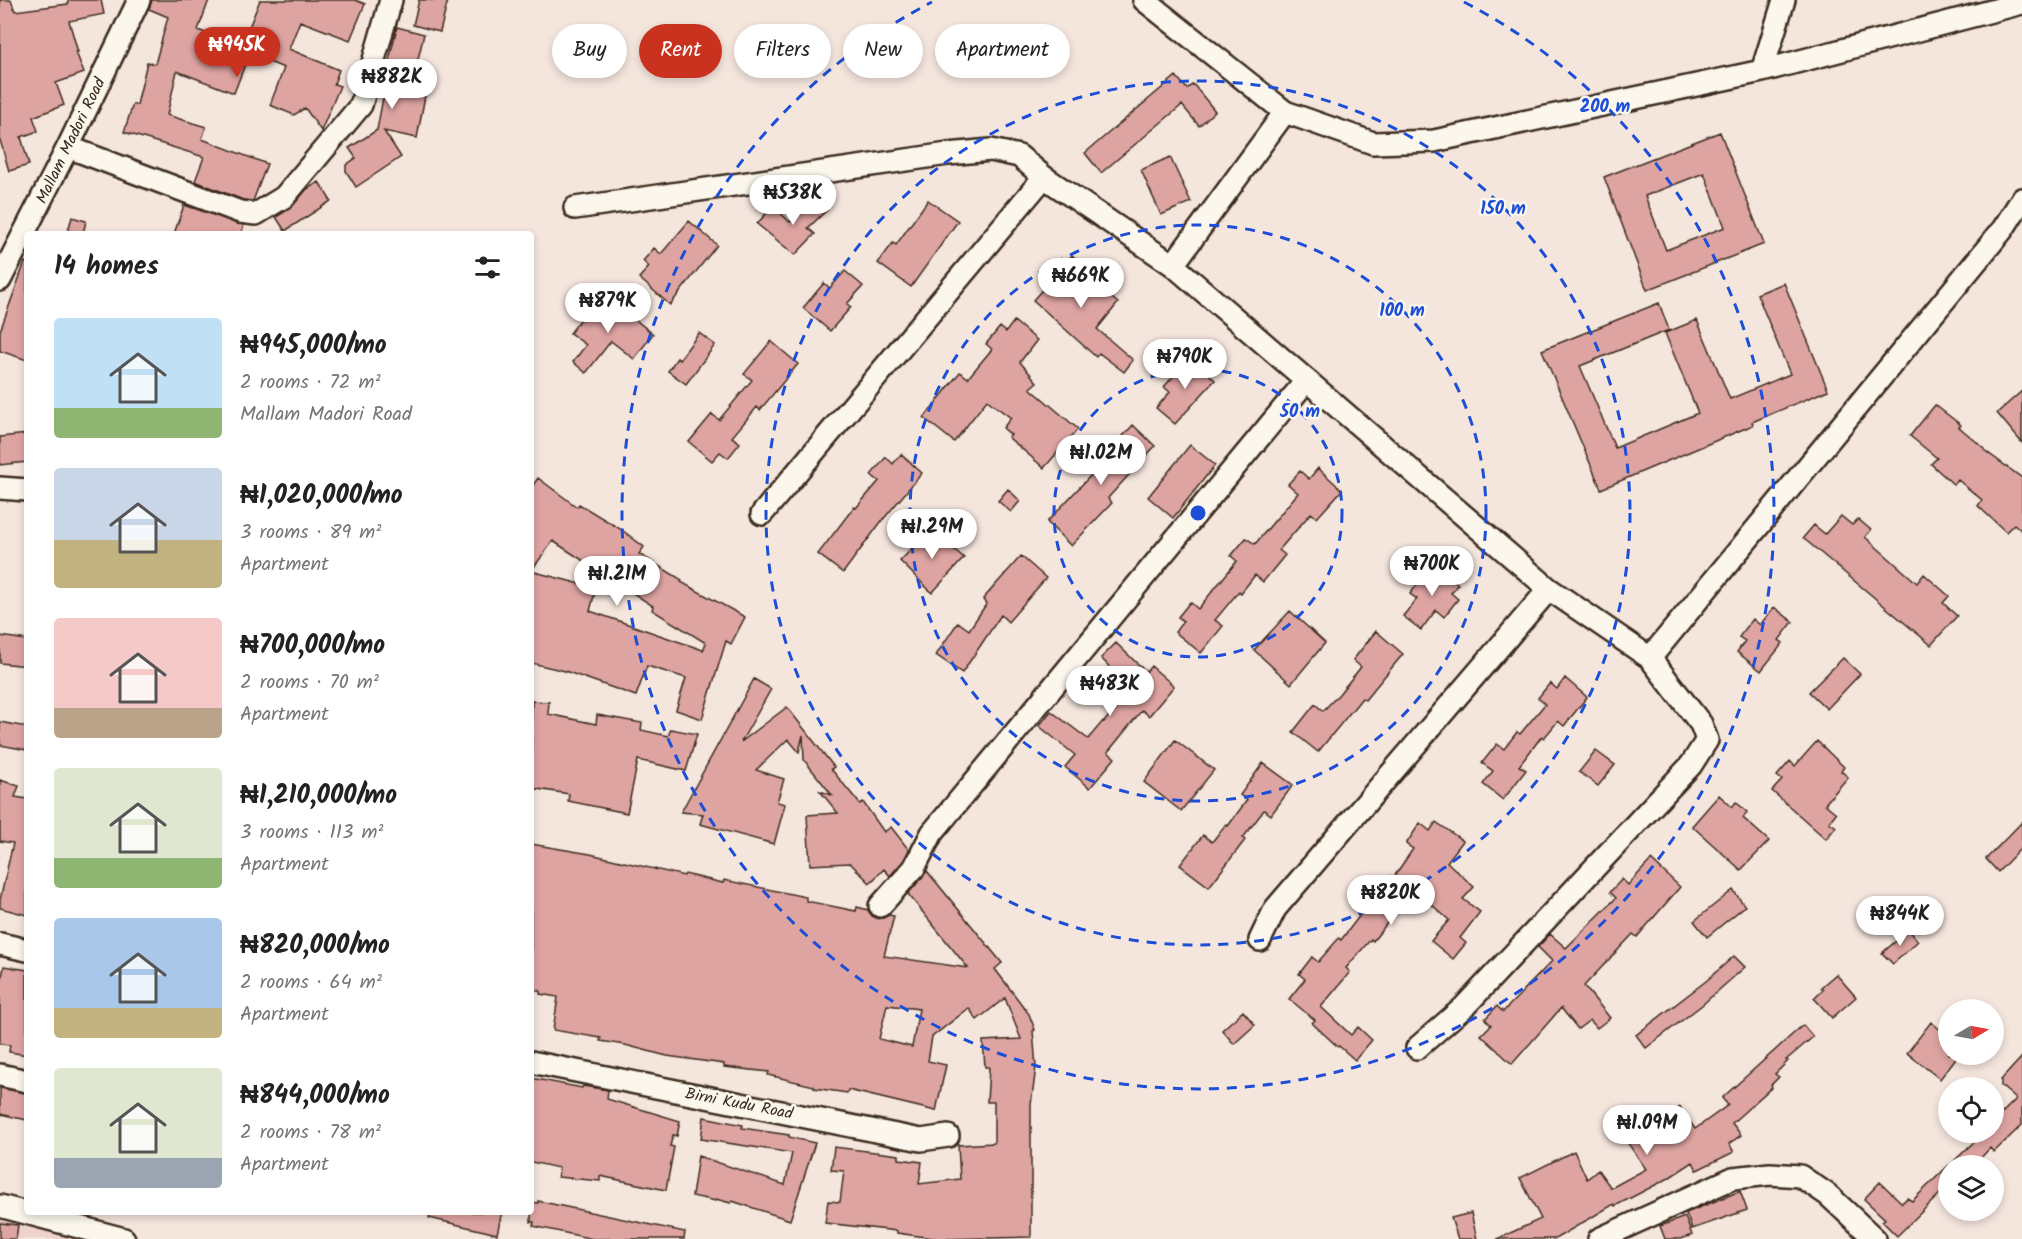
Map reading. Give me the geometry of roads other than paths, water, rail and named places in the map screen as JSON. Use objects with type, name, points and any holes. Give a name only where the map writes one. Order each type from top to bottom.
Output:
[{"type":"street","name":"Mallam Madori Road","points":[[25,231],[139,0]]},
{"type":"street","points":[[68,147],[240,212],[256,214],[284,197],[361,105],[391,0]]},
{"type":"street","points":[[1144,0],[1285,112],[1373,143],[1434,141],[1762,71],[2022,3]]},
{"type":"street","points":[[1762,71],[1784,0]]},
{"type":"street","points":[[1173,265],[1285,112]]},
{"type":"street","points":[[575,208],[948,154],[991,150],[1019,156],[1044,177],[1173,265],[1549,589],[1650,658],[1701,724],[1707,740],[1691,765],[1472,999],[1417,1048]]},
{"type":"street","points":[[762,514],[1044,177]]},
{"type":"street","points":[[1650,658],[2003,229],[2022,199]]},
{"type":"street","name":"Mallam Madori Road","points":[[0,280],[24,233]]},
{"type":"street","points":[[880,906],[914,868],[932,833],[1306,381]]},
{"type":"street","points":[[0,488],[24,489]]},
{"type":"street","points":[[1260,940],[1275,909],[1549,589]]},
{"type":"street","points":[[0,944],[24,949]]},
{"type":"street","name":"Birni Kudu Road","points":[[534,1063],[921,1140],[948,1136]]},
{"type":"street","points":[[0,1075],[24,1080]]},
{"type":"street","points":[[1599,1239],[1733,1178],[1770,1174],[1800,1176],[1828,1195],[1875,1239]]},
{"type":"street","points":[[0,1206],[24,1212]]},
{"type":"street","points":[[34,1215],[124,1239]]}]
